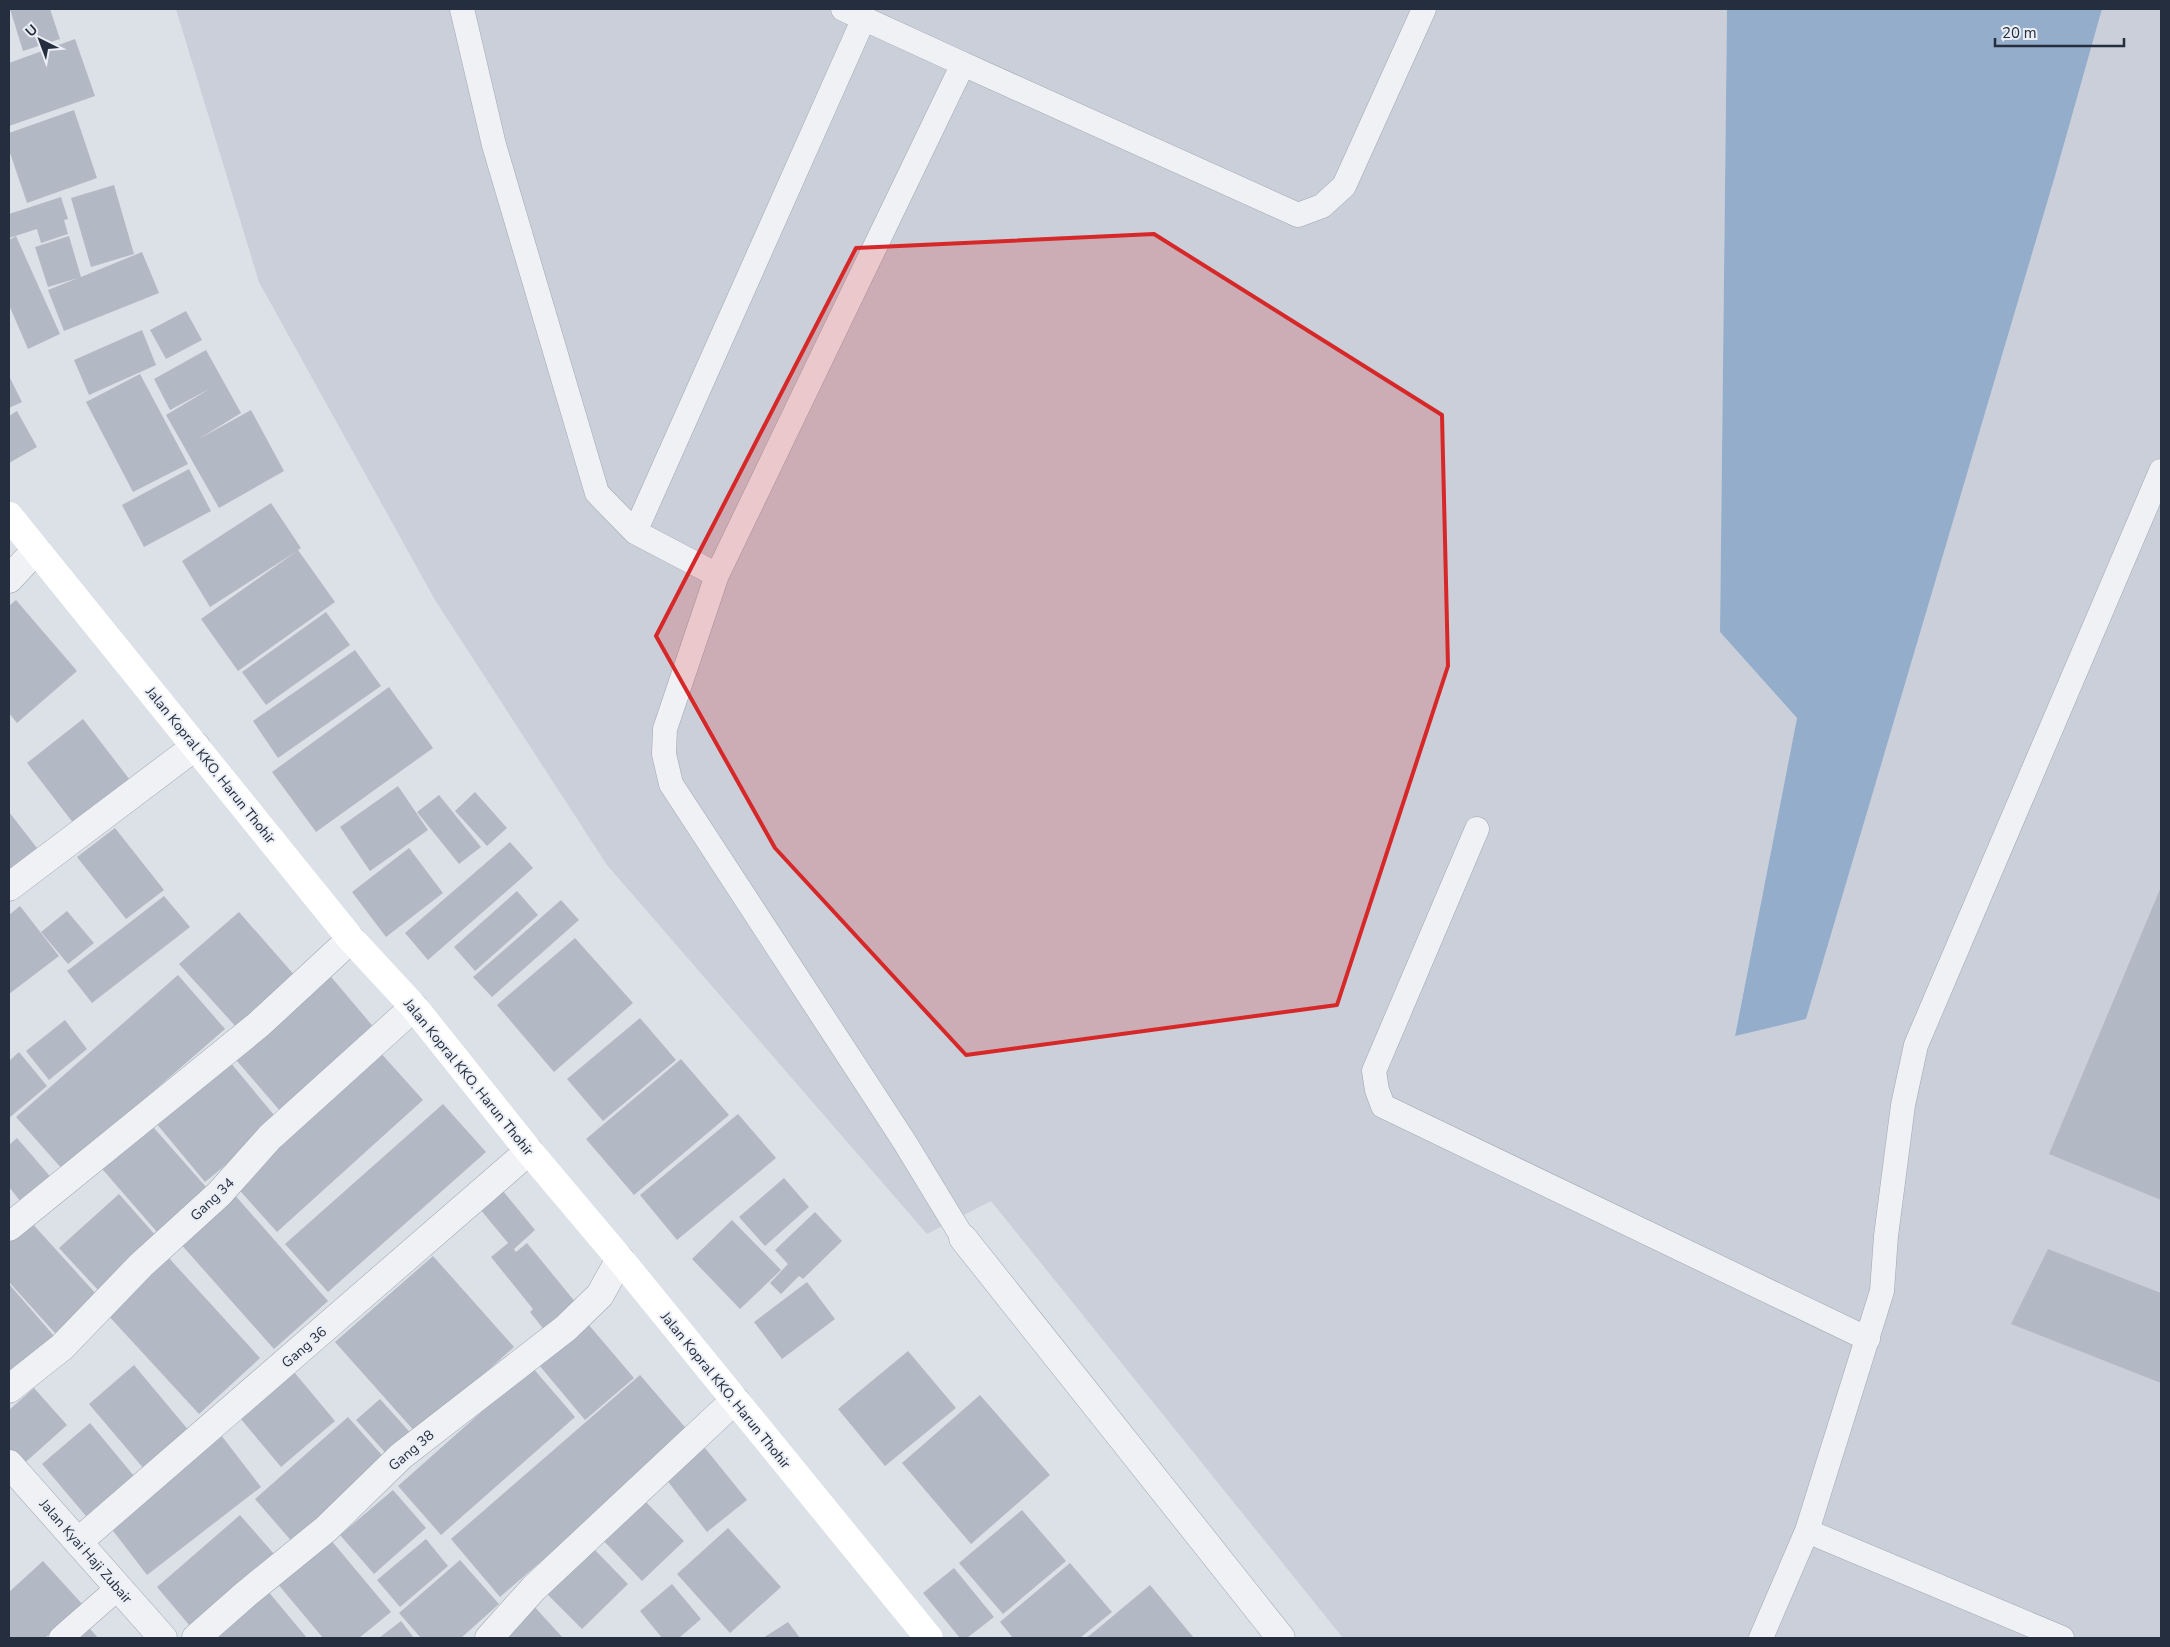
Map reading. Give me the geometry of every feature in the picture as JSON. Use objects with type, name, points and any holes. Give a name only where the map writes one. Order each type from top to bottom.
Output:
[{"type":"main road","name":"Jalan Kopral KKO. Harun Thohir","points":[[9,516],[351,939],[414,1007],[529,1151],[620,1259],[929,1638]]},
{"type":"street","points":[[9,579],[36,550]]},
{"type":"street","points":[[9,887],[196,746]]},
{"type":"street","points":[[9,1227],[258,1025],[351,939]]},
{"type":"street","name":"Gang 34","points":[[9,1389],[62,1347],[141,1265],[219,1194],[270,1138],[414,1007]]},
{"type":"street","name":"Gang 36","points":[[78,1542],[529,1151]]},
{"type":"street","points":[[963,1238],[1281,1638]]},
{"type":"street","name":"Gang 38","points":[[196,1638],[246,1594],[326,1529],[400,1456],[566,1328],[600,1295],[620,1259]]},
{"type":"street","points":[[489,1638],[534,1588],[735,1400]]},
{"type":"street","name":"Jalan Kyai Haji Zubair","points":[[9,1464],[163,1638]]},
{"type":"lane","points":[[462,9],[494,145],[597,493],[635,532],[716,575]]},
{"type":"lane","points":[[635,532],[854,13],[1298,215],[1322,206],[1344,186],[1424,9]]},
{"type":"lane","points":[[963,64],[716,575],[665,729],[664,754],[671,784],[904,1141],[963,1238]]},
{"type":"lane","points":[[1761,1638],[1807,1531],[1882,1291],[1888,1218],[1903,1106],[1916,1045],[2161,471]]},
{"type":"lane","points":[[1477,828],[1374,1071],[1377,1090],[1383,1106],[1868,1339]]},
{"type":"lane","points":[[1807,1531],[2062,1638]]},
{"type":"lane","points":[[61,1638],[118,1588]]},
{"type":"highlighted area","points":[[1154,234],[1442,415],[1448,666],[1337,1005],[966,1055],[775,848],[656,636],[856,248]]},
{"type":"shaded area","points":[[176,9],[1727,9],[1720,632],[1797,718],[1735,1035],[1806,1019],[2055,176],[2102,9],[2161,9],[2161,1638],[1343,1638],[991,1201],[927,1234],[607,865],[435,600],[259,282]]},
{"type":"water","points":[[1727,9],[2102,9],[2055,176],[1806,1019],[1735,1036],[1797,718],[1720,632]]},
{"type":"building","points":[[10,9],[50,9],[60,39],[23,51]]},
{"type":"building","points":[[75,39],[95,96],[9,126],[9,63]]},
{"type":"building","points":[[74,110],[97,178],[27,203],[9,150],[9,133]]},
{"type":"building","points":[[114,185],[134,254],[91,267],[71,198]]},
{"type":"building","points":[[61,197],[68,219],[64,220],[68,234],[41,243],[37,229],[9,238],[9,214]]},
{"type":"building","points":[[16,236],[60,334],[28,349],[9,305],[9,240]]},
{"type":"building","points":[[69,236],[81,277],[142,252],[159,293],[64,331],[48,290],[78,278],[48,287],[35,247]]},
{"type":"building","points":[[186,311],[202,340],[166,359],[150,330]]},
{"type":"building","points":[[142,330],[156,365],[89,395],[74,360]]},
{"type":"building","points":[[206,350],[241,413],[197,440],[251,410],[284,471],[219,508],[166,415],[211,388],[170,410],[154,379]]},
{"type":"building","points":[[140,374],[188,464],[133,492],[86,402]]},
{"type":"building","points":[[9,376],[22,402],[9,408]]},
{"type":"building","points":[[17,411],[37,447],[9,463],[9,416]]},
{"type":"building","points":[[189,469],[211,511],[144,547],[122,505]]},
{"type":"building","points":[[271,503],[301,548],[298,550],[335,602],[238,671],[201,619],[297,551],[210,607],[182,561]]},
{"type":"building","points":[[16,600],[77,671],[17,723],[9,713],[9,606]]},
{"type":"building","points":[[326,612],[350,645],[266,705],[242,672]]},
{"type":"building","points":[[355,650],[381,686],[278,758],[253,721]]},
{"type":"building","points":[[389,687],[433,748],[316,832],[272,772]]},
{"type":"building","points":[[83,719],[130,780],[74,824],[27,763]]},
{"type":"building","points":[[398,786],[428,830],[370,871],[340,827]]},
{"type":"building","points":[[475,792],[507,828],[487,846],[455,811]]},
{"type":"building","points":[[439,795],[481,847],[459,864],[417,812]]},
{"type":"building","points":[[9,812],[37,848],[9,870]]},
{"type":"building","points":[[115,828],[164,890],[126,919],[77,857]]},
{"type":"building","points":[[510,842],[533,868],[428,960],[405,933]]},
{"type":"building","points":[[409,848],[443,893],[386,937],[352,892]]},
{"type":"building","points":[[2161,887],[2161,1200],[2049,1154]]},
{"type":"building","points":[[517,891],[538,915],[475,971],[454,947]]},
{"type":"building","points":[[164,896],[190,927],[92,1003],[67,971]]},
{"type":"building","points":[[561,900],[579,920],[492,997],[473,977]]},
{"type":"building","points":[[20,906],[59,956],[9,994],[9,915]]},
{"type":"building","points":[[67,911],[94,943],[68,964],[41,932]]},
{"type":"building","points":[[239,912],[296,977],[238,1029],[179,964]]},
{"type":"building","points":[[575,938],[633,1003],[554,1072],[497,1005]]},
{"type":"building","points":[[327,972],[376,1030],[281,1112],[231,1054]]},
{"type":"building","points":[[178,975],[225,1029],[63,1170],[16,1117]]},
{"type":"building","points":[[640,1018],[676,1060],[603,1121],[567,1079]]},
{"type":"building","points":[[65,1020],[87,1049],[49,1080],[26,1051]]},
{"type":"building","points":[[379,1051],[423,1100],[277,1232],[233,1183]]},
{"type":"building","points":[[19,1052],[47,1086],[9,1118],[9,1061]]},
{"type":"building","points":[[681,1059],[729,1115],[634,1195],[586,1139]]},
{"type":"building","points":[[230,1062],[279,1121],[205,1182],[156,1123]]},
{"type":"building","points":[[443,1104],[486,1152],[328,1292],[285,1244]]},
{"type":"building","points":[[738,1114],[776,1158],[677,1240],[640,1195]]},
{"type":"building","points":[[146,1119],[207,1188],[157,1232],[97,1163]]},
{"type":"building","points":[[17,1138],[55,1182],[25,1207],[9,1187],[9,1145]]},
{"type":"building","points":[[784,1178],[809,1207],[765,1246],[739,1217]]},
{"type":"building","points":[[498,1185],[535,1230],[514,1249],[516,1252],[527,1243],[581,1309],[549,1336],[530,1312],[533,1309],[491,1257],[508,1243],[475,1203]]},
{"type":"building","points":[[233,1193],[328,1301],[274,1349],[179,1242]]},
{"type":"building","points":[[119,1194],[157,1237],[98,1290],[59,1248]]},
{"type":"building","points":[[815,1212],[842,1241],[803,1279],[799,1276],[781,1294],[770,1283],[788,1264],[775,1250]]},
{"type":"building","points":[[732,1220],[781,1270],[740,1309],[692,1259]]},
{"type":"building","points":[[30,1221],[97,1295],[55,1333],[9,1282],[9,1241]]},
{"type":"building","points":[[2048,1249],[2161,1293],[2161,1383],[2011,1324]]},
{"type":"building","points":[[433,1256],[514,1347],[417,1434],[335,1342]]},
{"type":"building","points":[[168,1257],[260,1358],[199,1414],[106,1313]]},
{"type":"building","points":[[807,1282],[835,1319],[782,1359],[754,1322]]},
{"type":"building","points":[[9,1284],[55,1337],[9,1377]]},
{"type":"building","points":[[588,1324],[634,1378],[585,1420],[539,1365]]},
{"type":"building","points":[[908,1351],[956,1408],[885,1466],[838,1409]]},
{"type":"building","points":[[134,1365],[195,1438],[150,1476],[89,1404]]},
{"type":"building","points":[[532,1367],[575,1417],[441,1535],[398,1486]]},
{"type":"building","points":[[294,1372],[335,1421],[281,1467],[240,1418]]},
{"type":"building","points":[[640,1375],[690,1433],[500,1597],[451,1539]]},
{"type":"building","points":[[34,1388],[67,1425],[19,1468],[9,1457],[9,1410]]},
{"type":"building","points":[[980,1395],[1050,1475],[971,1544],[902,1463]]},
{"type":"building","points":[[380,1399],[415,1438],[391,1459],[356,1420]]},
{"type":"building","points":[[348,1417],[388,1462],[294,1544],[255,1499]]},
{"type":"building","points":[[90,1423],[134,1476],[86,1516],[42,1464]]},
{"type":"building","points":[[221,1435],[261,1487],[147,1575],[107,1523]]},
{"type":"building","points":[[705,1448],[747,1500],[707,1532],[666,1479]]},
{"type":"building","points":[[393,1490],[426,1528],[374,1574],[340,1535]]},
{"type":"building","points":[[643,1499],[684,1541],[642,1581],[601,1538]]},
{"type":"building","points":[[1022,1510],[1066,1561],[1003,1614],[959,1563]]},
{"type":"building","points":[[240,1515],[274,1554],[190,1626],[157,1587]]},
{"type":"building","points":[[728,1528],[781,1587],[730,1633],[677,1574]]},
{"type":"building","points":[[330,1539],[391,1612],[359,1638],[323,1638],[277,1583]]},
{"type":"building","points":[[426,1539],[448,1566],[400,1607],[377,1580]]},
{"type":"building","points":[[594,1549],[628,1584],[582,1629],[547,1594]]},
{"type":"building","points":[[460,1560],[499,1604],[461,1638],[421,1638],[399,1613]]},
{"type":"building","points":[[43,1561],[83,1605],[45,1638],[9,1638],[9,1592]]},
{"type":"building","points":[[1070,1563],[1112,1612],[1080,1638],[1013,1638],[1000,1622]]},
{"type":"building","points":[[954,1568],[994,1617],[967,1638],[960,1638],[923,1593]]},
{"type":"building","points":[[672,1584],[701,1619],[679,1638],[662,1638],[640,1611]]},
{"type":"building","points":[[1150,1585],[1194,1638],[1086,1638],[1095,1631]]},
{"type":"building","points":[[267,1590],[307,1638],[218,1638],[214,1634]]},
{"type":"building","points":[[532,1604],[563,1638],[504,1638]]},
{"type":"building","points":[[401,1621],[414,1638],[379,1638]]},
{"type":"building","points":[[788,1622],[800,1638],[763,1638]]},
{"type":"building","points":[[85,1623],[98,1638],[67,1638]]}]
